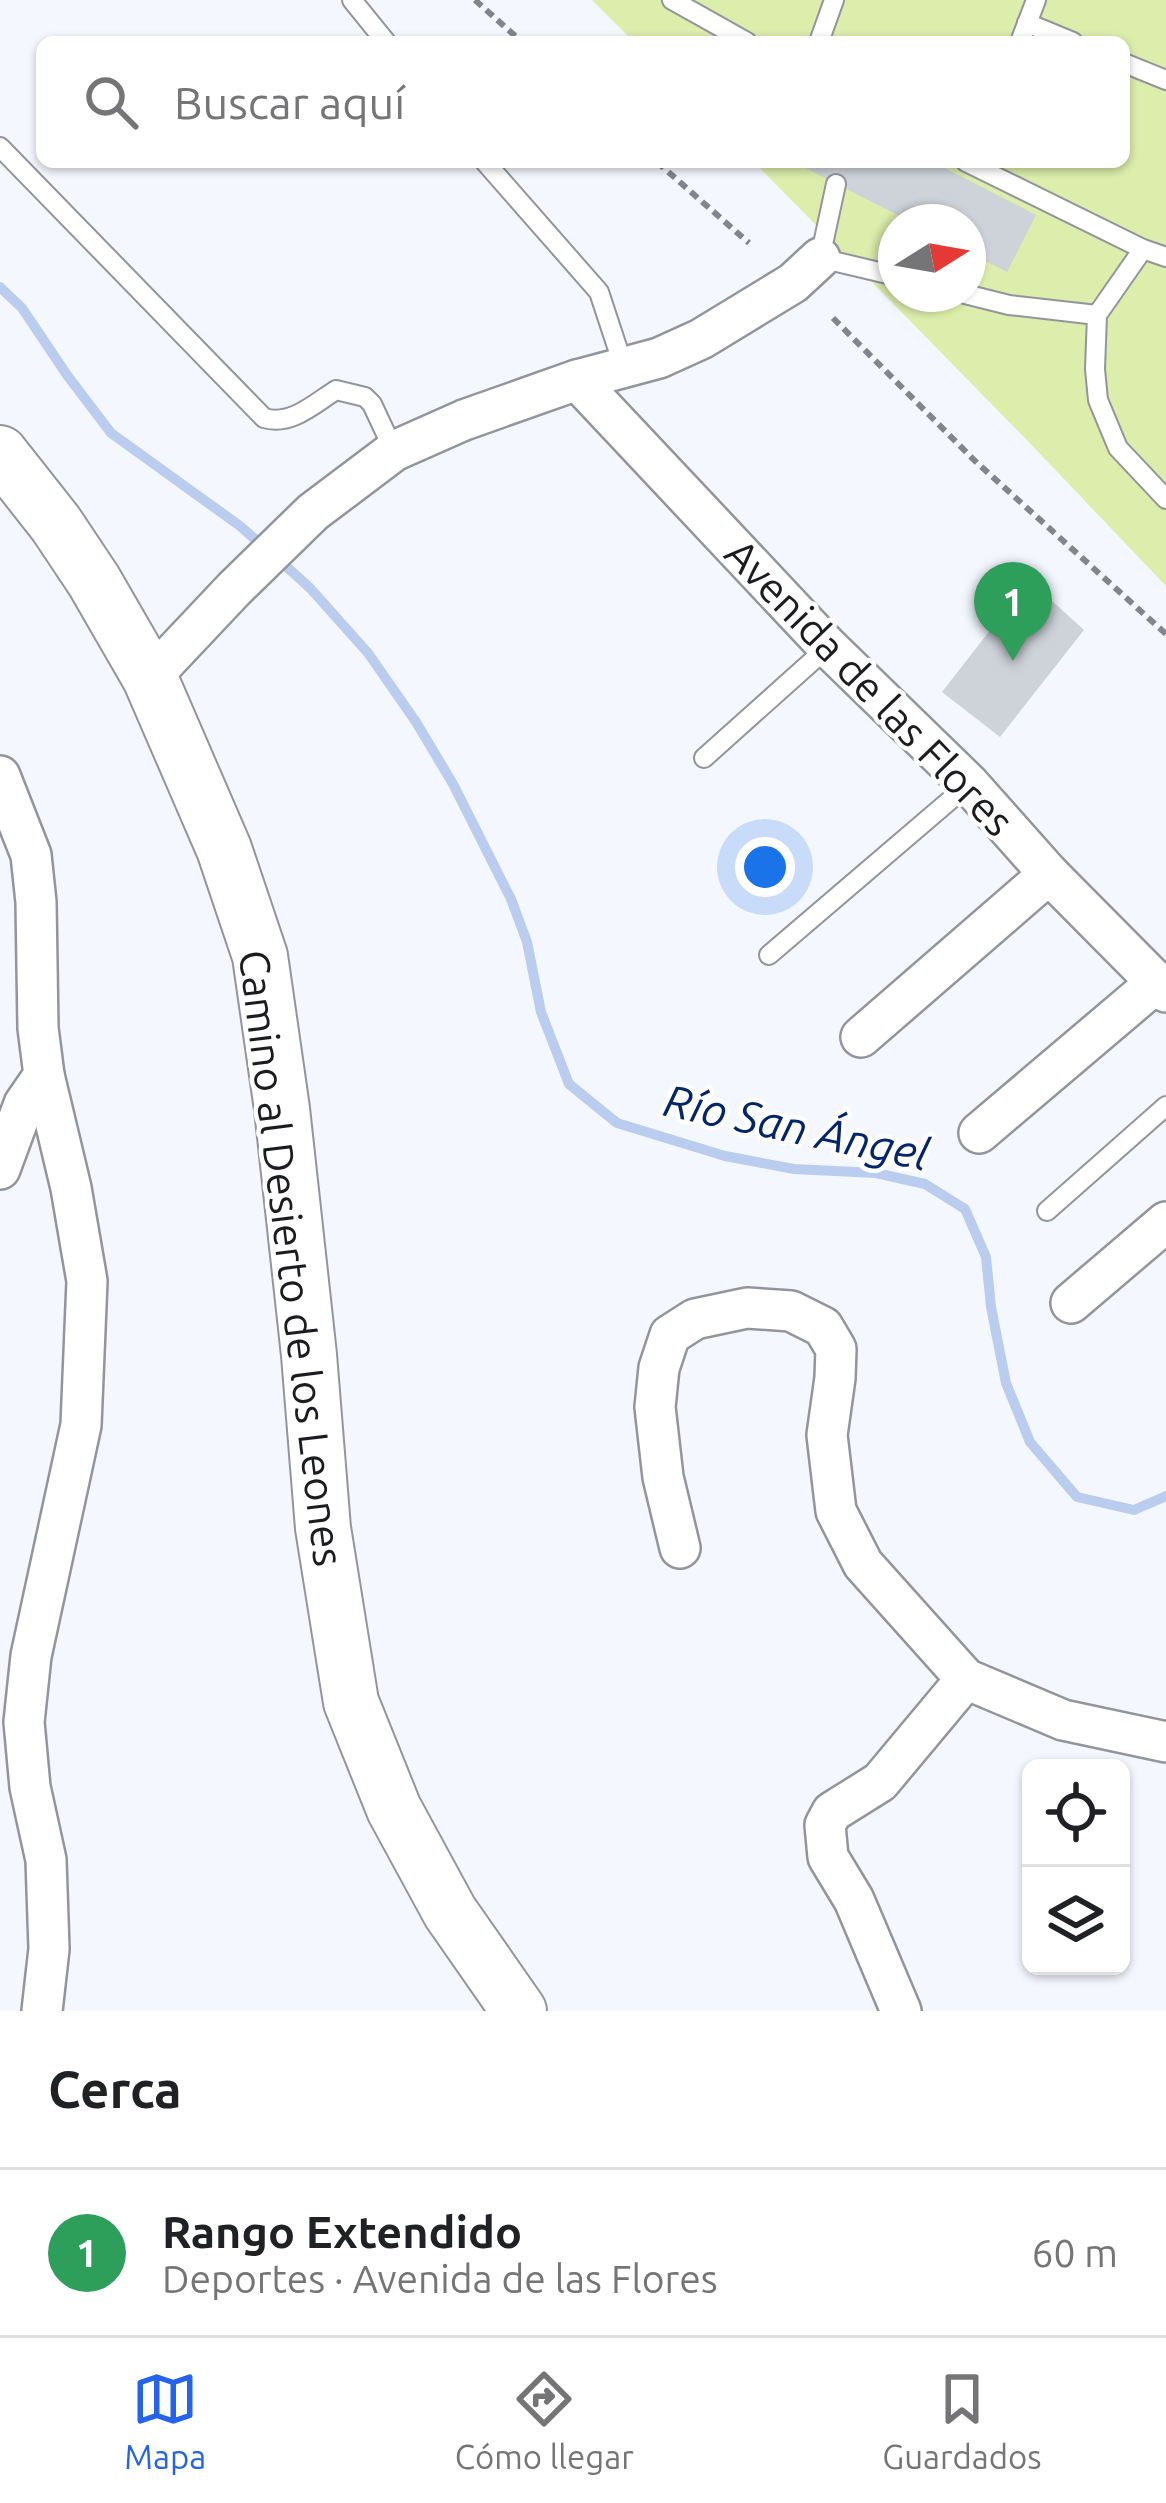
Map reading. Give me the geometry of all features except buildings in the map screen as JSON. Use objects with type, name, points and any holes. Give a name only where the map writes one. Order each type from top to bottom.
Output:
[{"type":"main road","name":"Camino al Desierto de los Leones","points":[[0,453],[94,580],[150,679],[224,849],[260,956],[285,1132],[323,1528],[351,1702],[405,1830],[450,1912],[519,2011]]},
{"type":"street","points":[[150,679],[313,512],[394,451],[464,420],[659,358],[701,339],[807,270]]},
{"type":"street","name":"Avenida de las Flores","points":[[578,380],[828,647],[969,784],[1049,874],[1161,987]]},
{"type":"street","points":[[0,776],[31,855],[44,1075],[87,1281],[81,1425],[32,1656],[24,1722],[30,1787],[46,1860],[49,1949],[42,2011]]},
{"type":"street","points":[[861,1037],[1049,874]]},
{"type":"street","points":[[980,1133],[1161,987]]},
{"type":"street","points":[[0,1169],[24,1104],[44,1075]]},
{"type":"street","points":[[1071,1303],[1166,1222]]},
{"type":"street","points":[[680,1549],[663,1477],[655,1407],[659,1368],[670,1335],[695,1319],[746,1308],[791,1311],[823,1327],[836,1349],[826,1435],[836,1511],[863,1564],[966,1679],[1063,1720],[1166,1744]]},
{"type":"street","points":[[901,2011],[854,1900],[828,1856],[825,1825],[832,1812],[880,1782],[966,1679]]},
{"type":"lane","points":[[352,0],[381,36]]},
{"type":"lane","points":[[672,0],[736,36]]},
{"type":"lane","points":[[821,36],[834,0]]},
{"type":"lane","points":[[1023,33],[1036,0]]},
{"type":"lane","points":[[1130,65],[1166,80]]},
{"type":"lane","points":[[0,147],[264,418],[289,420],[336,390],[357,394],[372,404],[394,451]]},
{"type":"lane","points":[[490,168],[599,292],[624,368]]},
{"type":"lane","points":[[980,168],[1166,257]]},
{"type":"lane","points":[[836,184],[807,270],[878,275]]},
{"type":"lane","points":[[1143,249],[1097,315],[1094,369],[1098,400],[1118,448],[1166,499]]},
{"type":"lane","points":[[986,299],[1097,315]]},
{"type":"lane","points":[[704,758],[828,647]]},
{"type":"lane","points":[[769,956],[969,784]]},
{"type":"lane","points":[[1047,1210],[1166,1106]]},
{"type":"path","points":[[475,0],[515,36]]},
{"type":"path","points":[[664,168],[749,243]]},
{"type":"path","points":[[833,318],[974,460],[1166,634]]},
{"type":"green space","points":[[592,0],[1166,0],[1166,586],[901,312],[986,312],[986,204],[878,204],[878,288],[760,168],[1130,168],[1130,36],[628,36]]},
{"type":"waterway","name":"Río San Ángel","points":[[0,287],[22,308],[111,433],[264,547]]},
{"type":"waterway","name":"Río San Ángel","points":[[278,559],[368,653],[453,784],[511,899],[527,942],[541,1012],[569,1084],[617,1123],[725,1156],[794,1169],[876,1173],[925,1184],[965,1209],[986,1257],[1006,1383],[1030,1442],[1077,1497],[1134,1510],[1166,1496]]},
{"type":"place","name":"Rango Extendido","points":[[1013,661]]}]
